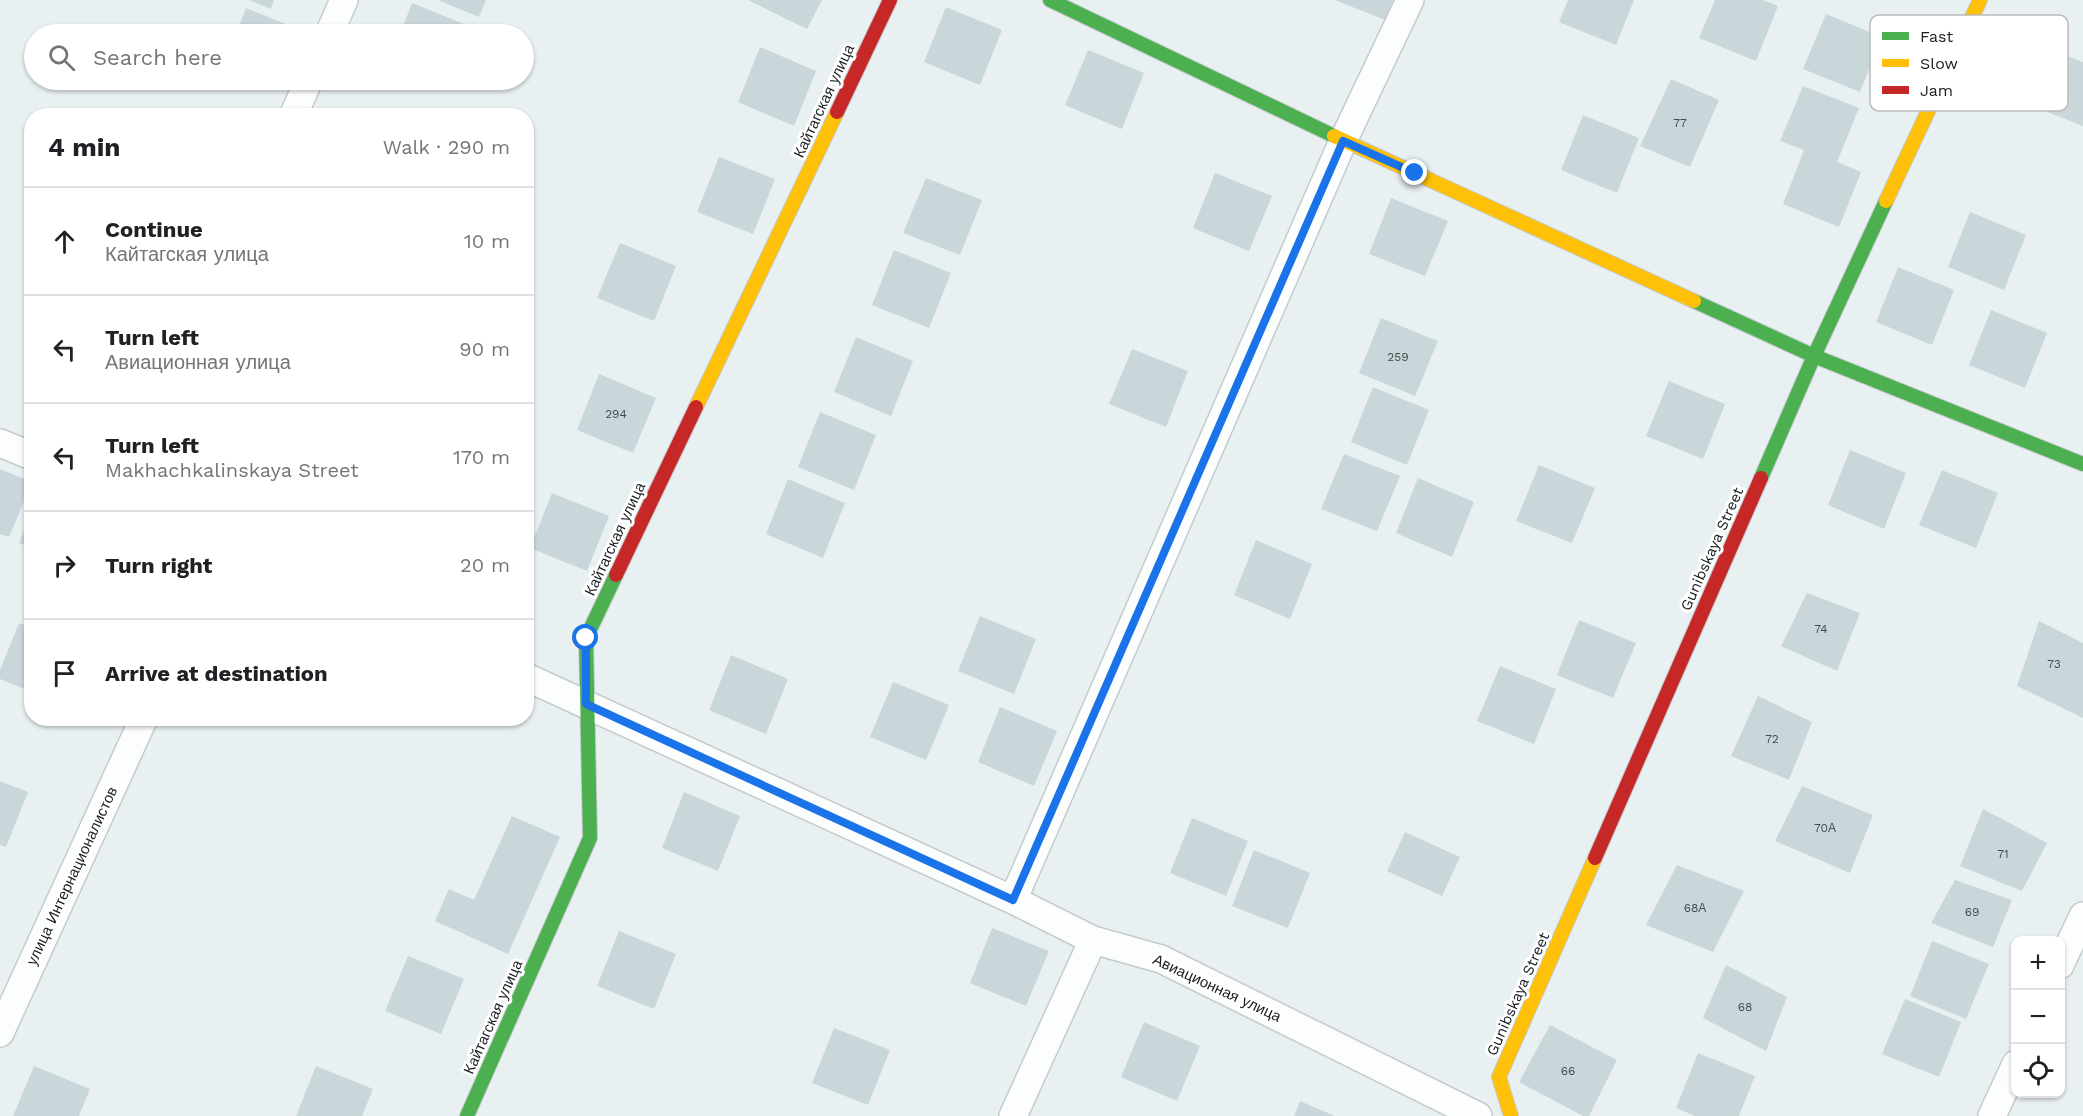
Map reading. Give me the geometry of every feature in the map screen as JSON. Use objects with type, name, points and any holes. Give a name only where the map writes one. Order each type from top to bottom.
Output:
[{"type":"street","points":[[333,24],[344,0]]},
{"type":"street","name":"Кайтагская улица","points":[[467,1116],[590,838],[586,638],[890,0]]},
{"type":"street","points":[[1050,0],[1343,141],[1814,356],[2083,464]]},
{"type":"street","points":[[1013,900],[1343,141],[1410,0]]},
{"type":"street","name":"Gunibskaya Street","points":[[1973,15],[1980,0]]},
{"type":"street","points":[[297,108],[305,90]]},
{"type":"street","name":"Gunibskaya Street","points":[[1511,1116],[1499,1077],[1814,356],[1928,111]]},
{"type":"street","points":[[0,443],[24,453]]},
{"type":"street","name":"Авиационная улица","points":[[534,681],[1013,900],[1093,940],[1161,959],[1478,1116]]},
{"type":"street","name":"улица Интернационалистов","points":[[0,1033],[140,726]]},
{"type":"street","points":[[2065,956],[2083,916]]},
{"type":"street","points":[[1013,1116],[1093,940]]},
{"type":"street","points":[[1992,1116],[2011,1075]]},
{"type":"building","points":[[249,0],[274,0],[271,9]]},
{"type":"building","points":[[438,0],[486,0],[479,17]]},
{"type":"building","points":[[748,0],[822,0],[807,29]]},
{"type":"building","points":[[1335,0],[1393,0],[1385,20]]},
{"type":"building","points":[[1568,0],[1634,0],[1616,45],[1559,22]]},
{"type":"building","points":[[1715,0],[1763,0],[1778,6],[1756,61],[1699,38]]},
{"type":"building","points":[[412,3],[464,24],[404,24]]},
{"type":"building","points":[[946,7],[1002,30],[980,85],[924,62]]},
{"type":"building","points":[[246,8],[286,24],[240,24]]},
{"type":"building","points":[[1826,14],[1870,32],[1870,67],[1860,92],[1803,69]]},
{"type":"building","points":[[760,47],[816,71],[794,126],[738,102]]},
{"type":"building","points":[[1088,50],[1144,73],[1122,129],[1065,105]]},
{"type":"building","points":[[2068,56],[2083,62],[2083,126],[2045,111],[2068,111]]},
{"type":"building","points":[[1671,79],[1719,100],[1690,167],[1640,146]]},
{"type":"building","points":[[1803,86],[1859,108],[1837,162],[1861,172],[1839,227],[1783,204],[1804,150],[1780,141]]},
{"type":"building","points":[[1583,115],[1639,138],[1617,193],[1561,170]]},
{"type":"building","points":[[719,157],[775,179],[753,234],[697,212]]},
{"type":"building","points":[[1215,173],[1272,196],[1249,251],[1193,228]]},
{"type":"building","points":[[926,178],[982,200],[960,255],[903,233]]},
{"type":"building","points":[[1391,198],[1448,221],[1425,276],[1369,254]]},
{"type":"building","points":[[1970,212],[2026,235],[2004,290],[1948,267]]},
{"type":"building","points":[[620,243],[676,266],[654,321],[597,298]]},
{"type":"building","points":[[894,250],[951,273],[929,328],[872,305]]},
{"type":"building","points":[[1898,267],[1954,290],[1932,345],[1876,322]]},
{"type":"building","points":[[1991,310],[2047,333],[2025,388],[1969,365]]},
{"type":"building","points":[[1381,318],[1438,341],[1415,396],[1359,373]]},
{"type":"building","points":[[856,337],[913,361],[891,416],[834,392]]},
{"type":"building","points":[[1132,349],[1188,371],[1166,427],[1109,404]]},
{"type":"building","points":[[599,374],[656,398],[633,453],[577,430]]},
{"type":"building","points":[[1669,381],[1725,404],[1703,459],[1646,436]]},
{"type":"building","points":[[1373,387],[1429,410],[1407,465],[1351,442]]},
{"type":"building","points":[[820,412],[876,435],[854,490],[798,467]]},
{"type":"building","points":[[1850,450],[1906,473],[1884,529],[1828,505]]},
{"type":"building","points":[[1344,454],[1400,476],[1377,531],[1321,509]]},
{"type":"building","points":[[1539,465],[1595,488],[1572,543],[1516,521]]},
{"type":"building","points":[[0,469],[24,479],[24,501],[9,537],[0,534]]},
{"type":"building","points":[[1942,470],[1998,493],[1976,548],[1919,525]]},
{"type":"building","points":[[1418,478],[1474,502],[1452,557],[1396,533]]},
{"type":"building","points":[[788,479],[845,503],[823,558],[766,534]]},
{"type":"building","points":[[552,493],[609,516],[587,571],[534,550],[534,538]]},
{"type":"building","points":[[24,531],[24,545],[19,543]]},
{"type":"building","points":[[1256,540],[1312,564],[1290,619],[1234,595]]},
{"type":"building","points":[[1807,593],[1860,613],[1837,671],[1781,646]]},
{"type":"building","points":[[980,616],[1036,639],[1014,694],[958,671]]},
{"type":"building","points":[[1579,620],[1636,643],[1613,698],[1557,675]]},
{"type":"building","points":[[2039,621],[2083,643],[2083,718],[2017,686]]},
{"type":"building","points":[[19,623],[24,625],[24,689],[0,679],[0,670]]},
{"type":"building","points":[[731,655],[788,679],[766,734],[709,710]]},
{"type":"building","points":[[1500,666],[1556,689],[1534,744],[1477,721]]},
{"type":"building","points":[[893,682],[949,705],[926,760],[870,737]]},
{"type":"building","points":[[1758,696],[1812,722],[1789,780],[1731,756]]},
{"type":"building","points":[[1000,707],[1057,731],[1034,786],[978,762]]},
{"type":"building","points":[[0,781],[28,792],[6,847],[0,845]]},
{"type":"building","points":[[1802,786],[1873,815],[1850,873],[1775,841]]},
{"type":"building","points":[[684,792],[740,816],[718,871],[662,848]]},
{"type":"building","points":[[1983,809],[2047,843],[2022,891],[1960,866]]},
{"type":"building","points":[[512,816],[560,837],[508,954],[435,921],[449,889],[474,900]]},
{"type":"building","points":[[1192,818],[1248,841],[1226,896],[1170,873]]},
{"type":"building","points":[[1405,832],[1460,857],[1442,896],[1387,871]]},
{"type":"building","points":[[1254,850],[1310,873],[1288,928],[1232,906]]},
{"type":"building","points":[[1677,865],[1744,891],[1713,952],[1646,925]]},
{"type":"building","points":[[1955,880],[2012,900],[1993,947],[1931,923]]},
{"type":"building","points":[[992,928],[1049,951],[1026,1006],[970,983]]},
{"type":"building","points":[[619,931],[676,954],[654,1009],[597,986]]},
{"type":"building","points":[[1932,941],[1989,964],[1966,1019],[1910,996]]},
{"type":"building","points":[[408,956],[464,979],[441,1034],[385,1011]]},
{"type":"building","points":[[1726,965],[1787,997],[1766,1051],[1703,1018]]},
{"type":"building","points":[[1905,999],[1961,1022],[1939,1077],[1882,1054]]},
{"type":"building","points":[[1144,1022],[1200,1046],[1177,1101],[1121,1077]]},
{"type":"building","points":[[1550,1025],[1617,1060],[1589,1116],[1583,1116],[1519,1082]]},
{"type":"building","points":[[834,1028],[890,1050],[868,1105],[812,1083]]},
{"type":"building","points":[[1698,1053],[1755,1076],[1739,1116],[1695,1116],[1676,1108]]},
{"type":"building","points":[[34,1066],[90,1089],[79,1116],[13,1116]]},
{"type":"building","points":[[316,1066],[373,1089],[362,1116],[296,1116]]},
{"type":"building","points":[[1300,1101],[1335,1116],[1294,1116]]},
{"type":"traffic: fast","points":[[1050,0],[1334,136]]},
{"type":"traffic: fast","points":[[1761,478],[1814,356],[1886,201]]},
{"type":"traffic: fast","points":[[1694,301],[1814,356],[2083,464]]},
{"type":"traffic: fast","points":[[467,1116],[590,838],[586,638],[616,575]]},
{"type":"traffic: slow","points":[[1973,15],[1980,0]]},
{"type":"traffic: slow","points":[[1886,201],[1928,111]]},
{"type":"traffic: slow","points":[[696,407],[837,112]]},
{"type":"traffic: slow","points":[[1334,136],[1694,301]]},
{"type":"traffic: slow","points":[[1511,1116],[1499,1077],[1595,858]]},
{"type":"traffic: jam","points":[[837,112],[890,0]]},
{"type":"traffic: jam","points":[[616,575],[696,407]]},
{"type":"traffic: jam","points":[[1595,858],[1761,478]]},
{"type":"route","points":[[586,638],[586,704],[1013,900],[1343,141],[1415,173]]}]
